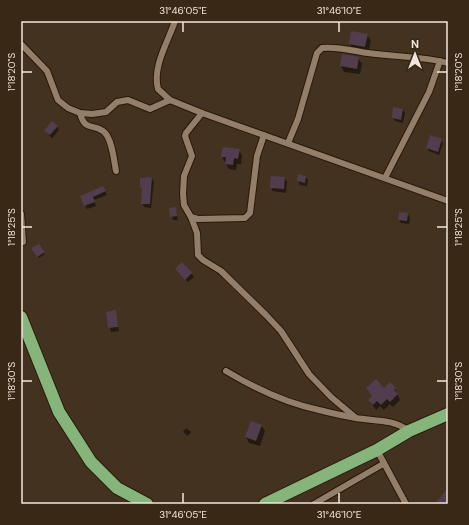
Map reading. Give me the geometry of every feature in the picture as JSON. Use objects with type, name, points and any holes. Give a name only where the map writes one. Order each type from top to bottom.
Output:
[{"type":"highway","points":[[21,317],[59,412],[91,462],[117,488],[147,504]]},
{"type":"highway","points":[[265,504],[377,450],[409,431],[448,414]]},
{"type":"street","points":[[176,21],[168,37],[157,73],[158,89],[170,100],[202,113],[448,201]]},
{"type":"street","points":[[21,44],[47,71],[58,100],[68,108],[80,113],[92,114],[106,112],[122,100],[133,101],[150,109],[170,100]]},
{"type":"street","points":[[288,143],[298,119],[317,53],[322,48],[330,47],[369,54],[434,59],[448,63]]},
{"type":"street","points":[[385,178],[429,92],[440,61]]},
{"type":"street","points":[[80,113],[84,124],[103,131],[107,136],[112,148],[116,171]]},
{"type":"street","points":[[202,113],[186,132],[185,136],[192,156],[184,176],[183,194],[184,205],[191,217],[197,233],[198,255],[203,260],[221,271],[266,315],[281,331],[309,374],[331,397],[356,418]]},
{"type":"street","points":[[191,217],[198,219],[235,219],[245,218],[250,213],[257,156],[264,135]]},
{"type":"street","points":[[21,214],[23,242]]},
{"type":"street","points":[[226,371],[276,398],[304,407],[356,418],[390,421],[397,423],[409,431]]},
{"type":"street","points":[[377,450],[383,464],[406,504]]},
{"type":"street","points":[[314,504],[383,464]]},
{"type":"building","points":[[351,31],[368,34],[365,47],[349,44]]},
{"type":"building","points":[[342,54],[359,57],[357,69],[340,66]]},
{"type":"building","points":[[393,107],[403,109],[401,120],[392,118]]},
{"type":"building","points":[[52,121],[58,126],[50,135],[44,131]]},
{"type":"building","points":[[430,135],[442,139],[438,152],[426,148]]},
{"type":"building","points":[[223,147],[240,149],[238,159],[234,158],[233,165],[225,164],[226,157],[221,157]]},
{"type":"building","points":[[298,174],[306,176],[305,183],[297,181]]},
{"type":"building","points":[[271,176],[285,177],[284,189],[270,188]]},
{"type":"building","points":[[152,177],[150,204],[141,204],[142,188],[140,188],[140,178]]},
{"type":"building","points":[[103,186],[106,191],[93,197],[95,202],[84,206],[80,196]]},
{"type":"building","points":[[176,207],[177,216],[170,217],[169,208]]},
{"type":"building","points":[[399,212],[408,213],[407,221],[398,220]]},
{"type":"building","points":[[39,244],[45,252],[37,257],[31,248]]},
{"type":"building","points":[[182,262],[192,273],[185,280],[175,269]]},
{"type":"building","points":[[116,310],[118,327],[108,328],[106,312]]},
{"type":"building","points":[[376,379],[384,388],[390,382],[396,388],[394,390],[398,394],[390,402],[387,399],[381,405],[377,401],[373,405],[368,400],[372,396],[366,388]]},
{"type":"building","points":[[251,421],[262,425],[256,441],[245,437]]},
{"type":"building","points":[[448,488],[448,504],[435,504]]}]
